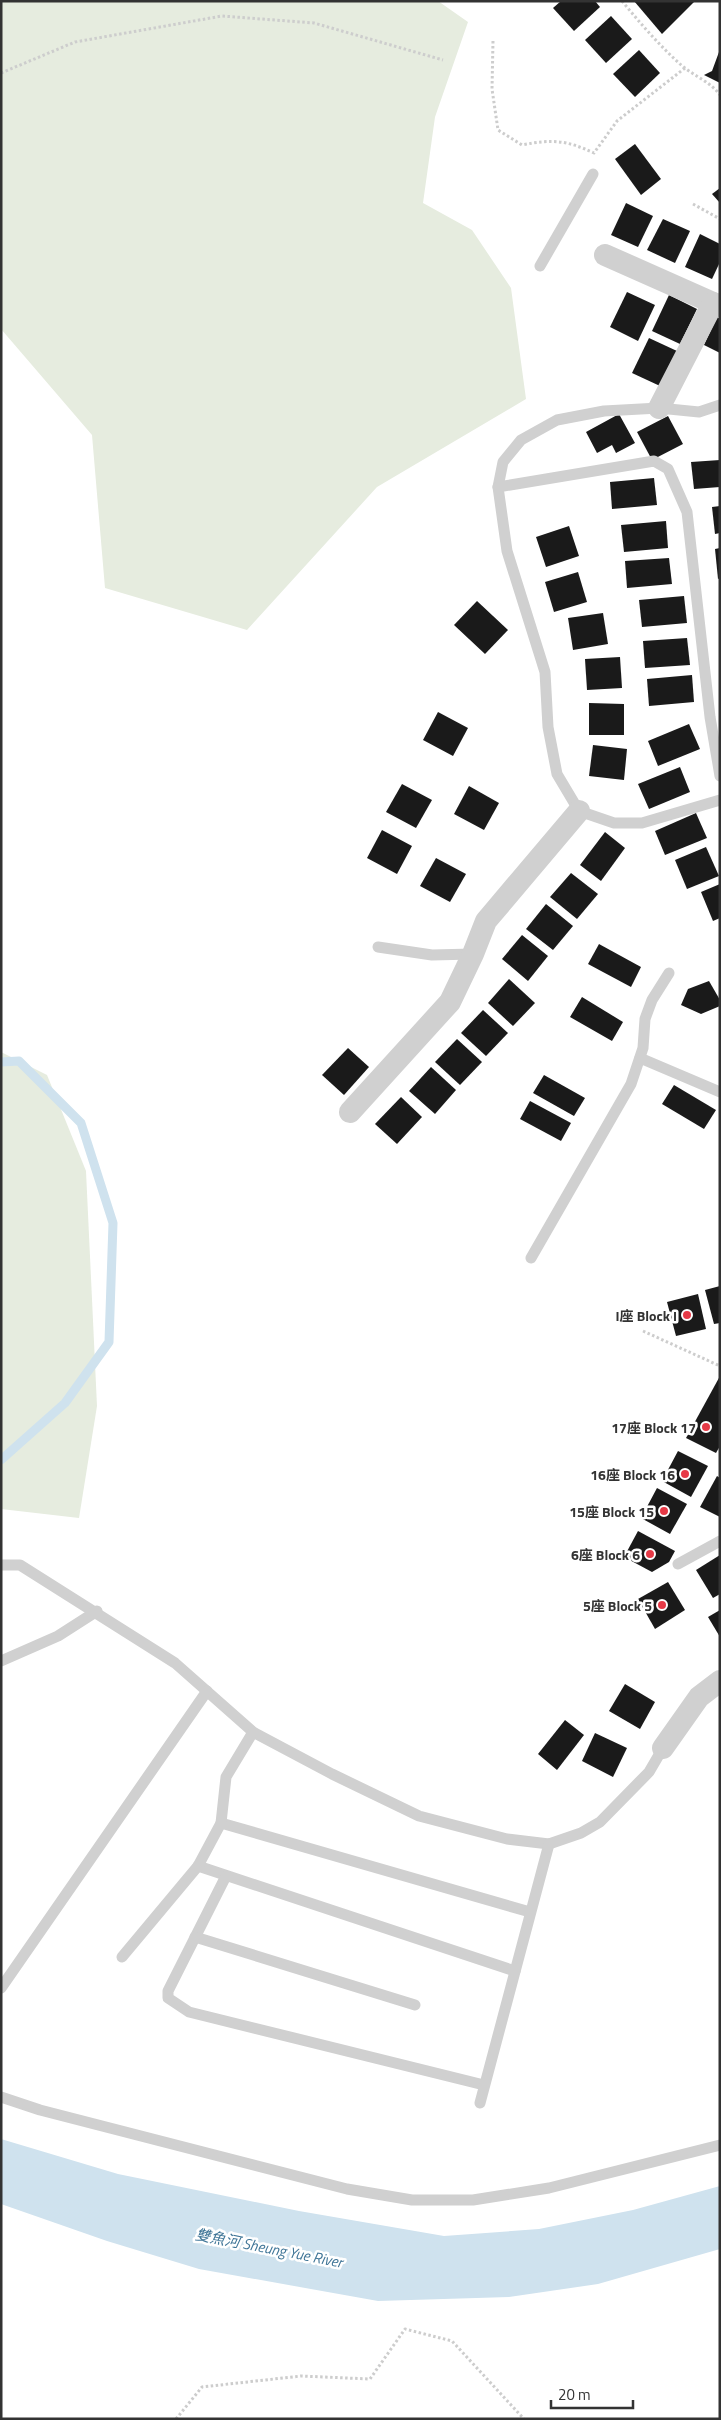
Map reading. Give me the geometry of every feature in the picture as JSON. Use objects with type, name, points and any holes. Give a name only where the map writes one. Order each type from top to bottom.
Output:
[{"type":"street","points":[[605,255],[716,305],[659,408]]},
{"type":"street","points":[[350,1112],[450,1002],[473,954],[486,920],[579,810]]},
{"type":"street","points":[[663,1748],[699,1697],[720,1681]]},
{"type":"lane","points":[[540,266],[594,174]]},
{"type":"lane","points":[[720,405],[699,412],[659,408],[604,411],[557,420],[520,440],[503,462],[498,487],[507,551],[545,672],[548,727],[557,774],[579,810],[614,823],[642,822],[720,800]]},
{"type":"lane","points":[[498,487],[654,461],[668,469],[687,512],[710,717],[720,776]]},
{"type":"lane","points":[[378,946],[432,954],[473,954]]},
{"type":"lane","points":[[531,1258],[631,1084],[643,1048],[645,1019],[652,1000],[669,973]]},
{"type":"lane","points":[[640,1058],[720,1092]]},
{"type":"lane","points":[[678,1564],[720,1541]]},
{"type":"lane","points":[[1,1565],[20,1566],[96,1611],[175,1663],[253,1732],[332,1774],[419,1816],[507,1840],[549,1844],[581,1833],[600,1822],[649,1772],[663,1748]]},
{"type":"lane","points":[[1,1661],[58,1636],[96,1611]]},
{"type":"lane","points":[[1,1988],[207,1691]]},
{"type":"lane","points":[[122,1957],[198,1866],[221,1823],[226,1777],[253,1732]]},
{"type":"lane","points":[[221,1823],[530,1912]]},
{"type":"lane","points":[[480,2103],[549,1844]]},
{"type":"lane","points":[[198,1866],[515,1971]]},
{"type":"lane","points":[[226,1876],[168,1991],[168,1998],[188,2012],[484,2085]]},
{"type":"lane","points":[[195,1937],[416,2005]]},
{"type":"lane","points":[[1,2098],[40,2110],[337,2187],[412,2200],[473,2200],[549,2188],[720,2145]]},
{"type":"path","points":[[622,1],[641,24],[685,68],[716,89],[720,96]]},
{"type":"path","points":[[1,73],[75,42],[222,16],[314,23],[442,60]]},
{"type":"path","points":[[493,42],[492,89],[498,130],[522,145],[547,140],[570,142],[594,153],[617,121],[685,68]]},
{"type":"path","points":[[693,204],[720,219]]},
{"type":"path","points":[[643,1331],[720,1366]]},
{"type":"path","points":[[176,2419],[202,2387],[301,2376],[370,2379],[405,2330],[452,2341],[524,2419]]},
{"type":"shaded area","points":[[1,1],[438,1],[468,22],[435,117],[423,203],[472,230],[511,288],[526,399],[377,487],[247,630],[105,588],[92,435],[1,329]]},
{"type":"shaded area","points":[[1,1052],[47,1075],[86,1171],[97,1406],[79,1518],[1,1509]]},
{"type":"water","name":"雙魚河 Sheung Yue River","points":[[1,2139],[118,2174],[299,2211],[444,2236],[539,2229],[633,2210],[720,2186],[720,2249],[598,2284],[509,2297],[378,2301],[199,2269],[107,2241],[1,2204]]},
{"type":"building","points":[[561,1],[595,1],[600,7],[574,31],[553,8]]},
{"type":"building","points":[[634,1],[695,1],[662,34]]},
{"type":"building","points":[[611,16],[632,39],[606,63],[585,40]]},
{"type":"building","points":[[639,50],[660,73],[635,97],[613,74]]},
{"type":"building","points":[[719,52],[720,83],[704,75],[712,71]]},
{"type":"building","points":[[635,144],[661,179],[641,195],[615,159]]},
{"type":"building","points":[[720,188],[720,203],[712,194]]},
{"type":"building","points":[[626,203],[653,216],[638,247],[611,235]]},
{"type":"building","points":[[663,219],[690,231],[675,263],[647,250]]},
{"type":"building","points":[[700,234],[720,244],[720,262],[712,279],[685,267]]},
{"type":"building","points":[[627,292],[655,305],[638,341],[610,327]]},
{"type":"building","points":[[669,295],[697,309],[680,344],[652,331]]},
{"type":"building","points":[[717,317],[720,319],[720,353],[704,345]]},
{"type":"building","points":[[649,338],[677,351],[660,386],[632,373]]},
{"type":"building","points":[[619,414],[635,443],[616,453],[612,445],[597,453],[586,432]]},
{"type":"building","points":[[668,416],[683,444],[652,460],[637,432]]},
{"type":"building","points":[[720,460],[720,487],[694,489],[691,462]]},
{"type":"building","points":[[654,478],[657,505],[612,509],[610,482]]},
{"type":"building","points":[[720,506],[720,533],[715,534],[712,507]]},
{"type":"building","points":[[666,521],[668,548],[624,552],[621,525]]},
{"type":"building","points":[[569,526],[579,556],[546,567],[536,537]]},
{"type":"building","points":[[720,548],[720,578],[718,579],[715,549]]},
{"type":"building","points":[[669,558],[672,584],[627,588],[625,561]]},
{"type":"building","points":[[578,572],[587,602],[554,612],[545,582]]},
{"type":"building","points":[[684,596],[687,623],[642,627],[639,600]]},
{"type":"building","points":[[477,601],[508,630],[485,654],[454,625]]},
{"type":"building","points":[[603,613],[608,644],[573,650],[568,618]]},
{"type":"building","points":[[687,638],[690,665],[645,668],[643,641]]},
{"type":"building","points":[[620,657],[622,688],[587,690],[585,659]]},
{"type":"building","points":[[692,675],[694,702],[649,706],[647,679]]},
{"type":"building","points":[[589,703],[624,704],[624,735],[589,735]]},
{"type":"building","points":[[438,712],[468,728],[453,756],[423,740]]},
{"type":"building","points":[[689,724],[700,749],[658,766],[648,741]]},
{"type":"building","points":[[593,745],[627,749],[624,780],[589,776]]},
{"type":"building","points":[[680,767],[690,792],[649,809],[638,784]]},
{"type":"building","points":[[402,784],[432,800],[416,828],[386,812]]},
{"type":"building","points":[[469,786],[499,803],[484,830],[454,814]]},
{"type":"building","points":[[696,813],[707,838],[665,855],[655,831]]},
{"type":"building","points":[[382,830],[412,846],[397,874],[367,858]]},
{"type":"building","points":[[605,832],[625,848],[601,881],[580,865]]},
{"type":"building","points":[[706,847],[719,876],[687,889],[675,860]]},
{"type":"building","points":[[436,858],[466,874],[450,902],[420,886]]},
{"type":"building","points":[[571,873],[598,894],[577,919],[550,897]]},
{"type":"building","points":[[720,884],[720,918],[713,921],[701,892]]},
{"type":"building","points":[[546,904],[573,926],[553,950],[526,929]]},
{"type":"building","points":[[522,935],[548,956],[528,981],[502,959]]},
{"type":"building","points":[[599,944],[641,967],[631,987],[588,964]]},
{"type":"building","points":[[509,979],[535,1003],[513,1026],[488,1003]]},
{"type":"building","points":[[709,981],[720,1000],[720,1006],[701,1014],[681,1005],[688,989]]},
{"type":"building","points":[[582,997],[623,1022],[612,1041],[570,1017]]},
{"type":"building","points":[[483,1010],[508,1033],[486,1056],[461,1033]]},
{"type":"building","points":[[457,1039],[482,1062],[460,1085],[435,1062]]},
{"type":"building","points":[[348,1048],[369,1067],[344,1095],[322,1075]]},
{"type":"building","points":[[431,1067],[456,1090],[435,1114],[409,1091]]},
{"type":"building","points":[[544,1075],[585,1098],[574,1116],[533,1093]]},
{"type":"building","points":[[674,1085],[716,1110],[704,1129],[662,1104]]},
{"type":"building","points":[[401,1097],[422,1117],[397,1144],[375,1124]]},
{"type":"building","points":[[530,1101],[571,1123],[561,1141],[520,1119]]},
{"type":"building","points":[[720,1286],[720,1323],[714,1324],[705,1290]]},
{"type":"building","name":"I座 Block I","points":[[698,1294],[706,1329],[676,1336],[667,1302]]},
{"type":"building","name":"17座 Block 17","points":[[720,1376],[720,1446],[716,1453],[686,1438]]},
{"type":"building","name":"16座 Block 16","points":[[678,1451],[708,1466],[691,1497],[662,1481]]},
{"type":"building","points":[[717,1476],[720,1478],[720,1517],[700,1507]]},
{"type":"building","name":"15座 Block 15","points":[[657,1488],[687,1504],[670,1534],[641,1518]]},
{"type":"building","name":"6座 Block 6","points":[[638,1531],[675,1551],[669,1562],[652,1572],[624,1557]]},
{"type":"building","points":[[720,1555],[720,1594],[713,1598],[696,1570]]},
{"type":"building","name":"5座 Block 5","points":[[668,1582],[685,1610],[655,1629],[638,1599]]},
{"type":"building","points":[[720,1610],[720,1637],[708,1617]]},
{"type":"building","points":[[625,1684],[655,1702],[640,1729],[609,1711]]},
{"type":"building","points":[[565,1720],[584,1735],[557,1770],[538,1754]]},
{"type":"building","points":[[595,1733],[627,1748],[613,1777],[582,1761]]},
{"type":"waterway","points":[[1,1062],[19,1061],[81,1123],[113,1223],[109,1342],[65,1403],[1,1460]]},
{"type":"place","name":"I座 Block I","points":[[687,1315]]},
{"type":"place","name":"17座 Block 17","points":[[706,1427]]},
{"type":"place","name":"16座 Block 16","points":[[685,1474]]},
{"type":"place","name":"15座 Block 15","points":[[664,1511]]},
{"type":"place","name":"6座 Block 6","points":[[650,1554]]},
{"type":"place","name":"5座 Block 5","points":[[662,1605]]}]
